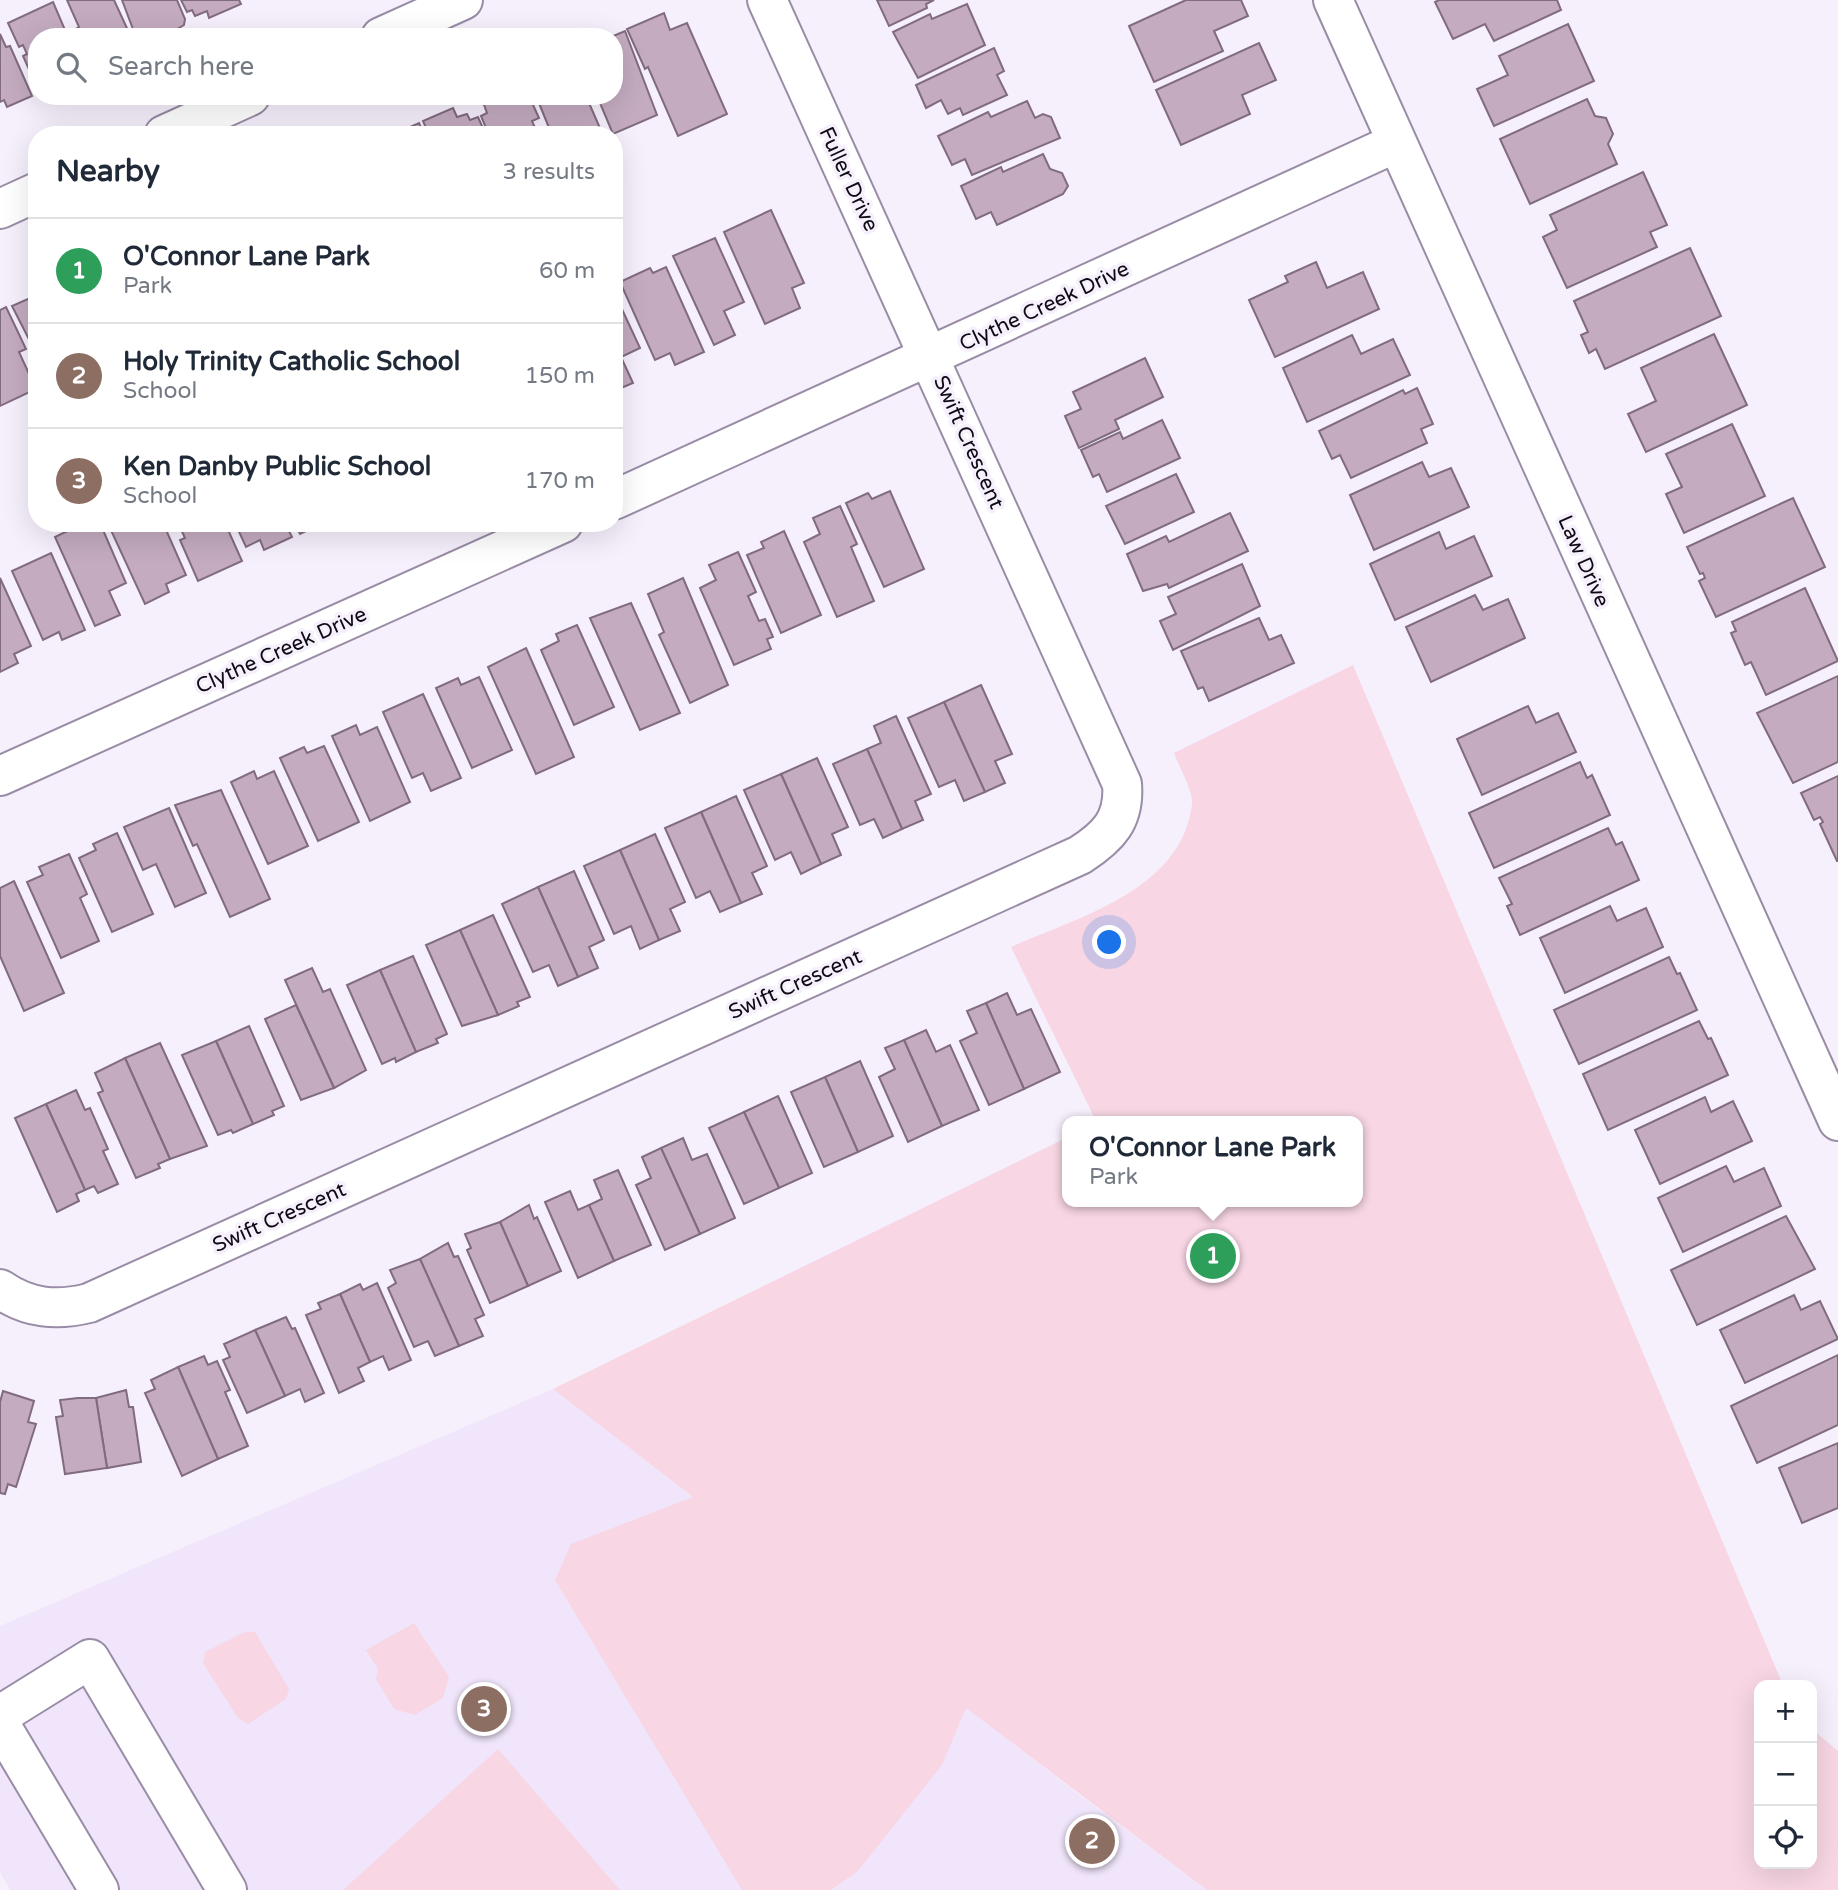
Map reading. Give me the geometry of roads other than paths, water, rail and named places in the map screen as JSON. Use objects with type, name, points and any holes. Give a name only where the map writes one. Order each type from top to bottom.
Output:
[{"type":"street","points":[[402,28],[463,0]]},
{"type":"street","name":"Fuller Drive","points":[[767,0],[931,358]]},
{"type":"street","name":"Law Drive","points":[[1333,0],[1838,1121]]},
{"type":"street","points":[[184,126],[230,105]]},
{"type":"street","name":"Clythe Creek Drive","points":[[623,496],[1396,144]]},
{"type":"street","points":[[0,209],[28,196]]},
{"type":"street","name":"Swift Crescent","points":[[0,1289],[31,1305],[61,1310],[89,1303],[1068,861],[1105,839],[1119,819],[1124,799],[1122,785],[931,358]]},
{"type":"street","name":"Clythe Creek Drive","points":[[0,776],[543,532]]},
{"type":"street","points":[[0,1715],[89,1659],[227,1890]]},
{"type":"street","points":[[0,1724],[99,1890]]},
{"type":"place","name":"O'Connor Lane Park","points":[[1213,1256]]},
{"type":"place","name":"Ken Danby Public School","points":[[484,1709]]},
{"type":"place","name":"Holy Trinity Catholic School","points":[[1092,1841]]}]
